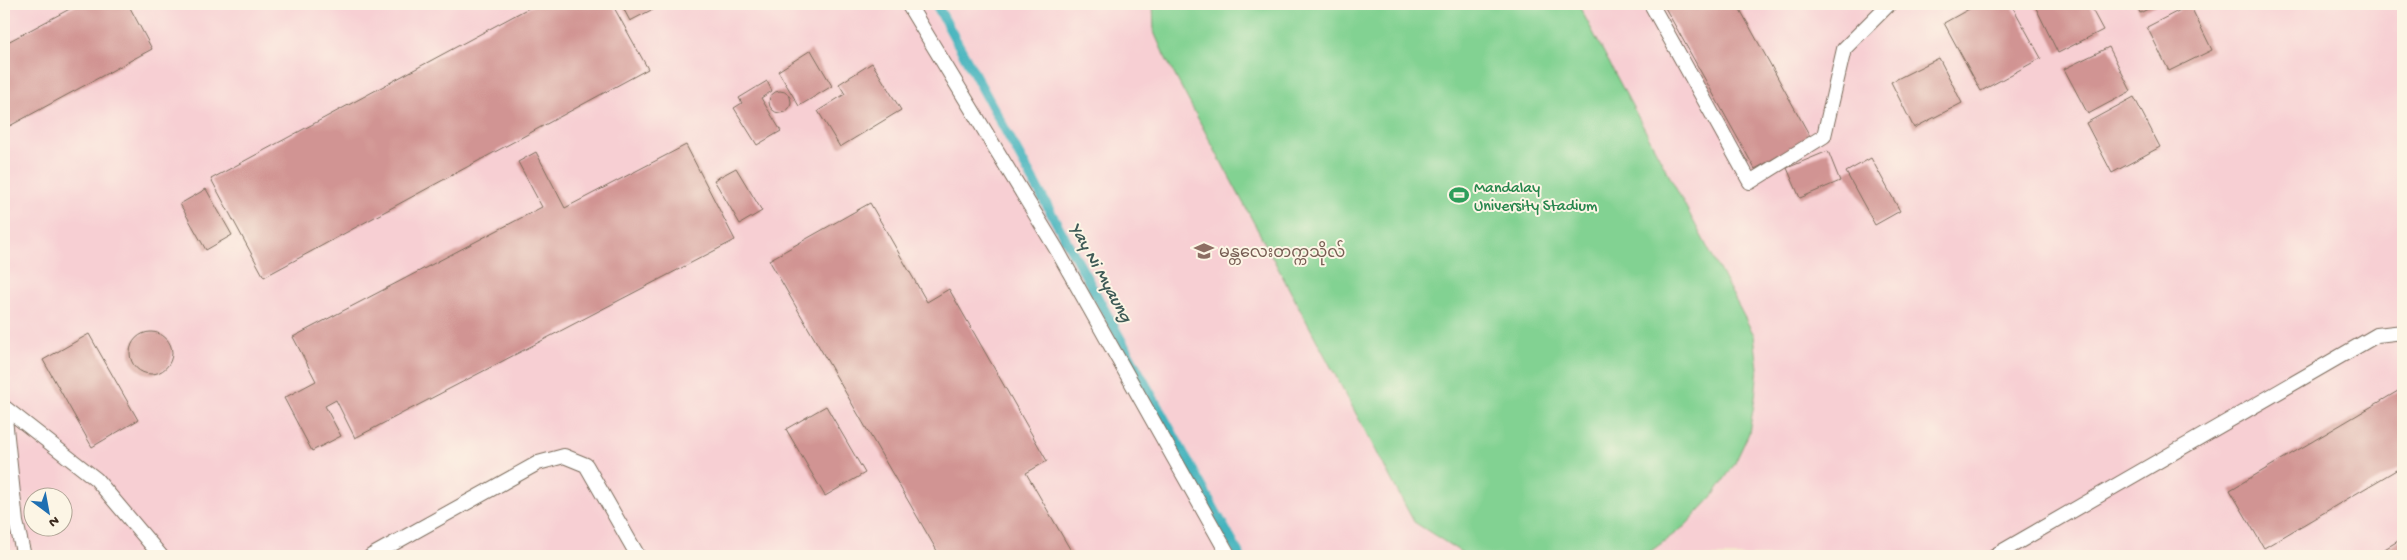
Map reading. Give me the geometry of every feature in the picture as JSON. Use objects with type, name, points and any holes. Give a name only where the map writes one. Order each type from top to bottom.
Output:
[{"type":"lane","points":[[908,4],[1056,250],[1230,556]]},
{"type":"lane","points":[[1650,4],[1750,182],[1824,136],[1844,49],[1889,4]]},
{"type":"lane","points":[[1994,556],[2376,335],[2403,332]]},
{"type":"lane","points":[[4,408],[16,522],[24,556]]},
{"type":"lane","points":[[4,408],[96,479],[161,556]]},
{"type":"lane","points":[[371,556],[538,463],[564,456],[586,465],[638,556]]},
{"type":"shaded area","name":"မန္တလေးတက္ကသိုလ်","points":[[4,4],[2403,4],[2403,556],[4,556]]},
{"type":"green space","name":"Mandalay University Stadium","points":[[1153,4],[1578,4],[1754,335],[1758,368],[1749,433],[1734,465],[1713,496],[1685,526],[1651,551],[1640,556],[1467,556],[1414,522],[1164,55],[1154,32]]},
{"type":"building","points":[[79,4],[128,4],[152,49],[4,129],[4,44]]},
{"type":"building","points":[[536,4],[612,4],[648,69],[264,277],[211,179]]},
{"type":"building","points":[[621,4],[653,4],[655,8],[630,21]]},
{"type":"building","points":[[1663,4],[1737,4],[1811,138],[1755,169]]},
{"type":"building","points":[[1978,4],[2011,4],[2041,58],[1981,91],[1944,23]]},
{"type":"building","points":[[2039,4],[2089,4],[2103,30],[2058,53],[2035,6]]},
{"type":"building","points":[[2136,4],[2158,4],[2140,13]]},
{"type":"building","points":[[2190,5],[2212,50],[2169,71],[2147,27]]},
{"type":"building","points":[[2109,47],[2131,91],[2088,114],[2064,69]]},
{"type":"building","points":[[811,50],[832,86],[799,106],[778,71]]},
{"type":"building","points":[[1939,58],[1962,103],[1914,128],[1891,82]]},
{"type":"building","points":[[872,63],[901,110],[840,147],[818,111],[845,94],[839,84]]},
{"type":"building","points":[[767,81],[772,91],[761,98],[781,131],[757,145],[734,108],[742,103],[739,98]]},
{"type":"building","points":[[780,91],[788,94],[791,102],[788,110],[780,113],[772,110],[769,102],[772,94]]},
{"type":"building","points":[[2134,97],[2160,147],[2112,173],[2086,123]]},
{"type":"building","points":[[686,145],[735,240],[355,438],[336,400],[325,406],[341,436],[312,451],[284,398],[316,381],[293,337],[542,207],[518,162],[536,152],[565,208]]},
{"type":"building","points":[[1828,151],[1840,181],[1800,198],[1787,168]]},
{"type":"building","points":[[1871,158],[1900,211],[1875,225],[1846,172]]},
{"type":"building","points":[[736,168],[762,211],[740,224],[714,180]]},
{"type":"building","points":[[206,189],[232,235],[206,250],[180,204]]},
{"type":"building","points":[[870,203],[927,302],[949,289],[1047,461],[1026,473],[1074,556],[940,556],[769,260]]},
{"type":"building","points":[[151,332],[166,338],[172,353],[166,368],[151,374],[136,368],[130,353],[136,338]]},
{"type":"building","points":[[89,334],[138,420],[92,447],[43,360]]},
{"type":"building","points":[[2403,388],[2403,466],[2264,548],[2230,490]]},
{"type":"building","points":[[826,406],[865,473],[825,496],[786,429]]},
{"type":"building","points":[[2403,538],[2403,556],[2373,556]]},
{"type":"waterway","name":"Yay Ni Myaung","points":[[936,4],[1240,556]]},
{"type":"place","name":"Mandalay University Stadium","points":[[1459,195]]},
{"type":"place","name":"မန္တလေးတက္ကသိုလ်","points":[[1204,251]]}]
